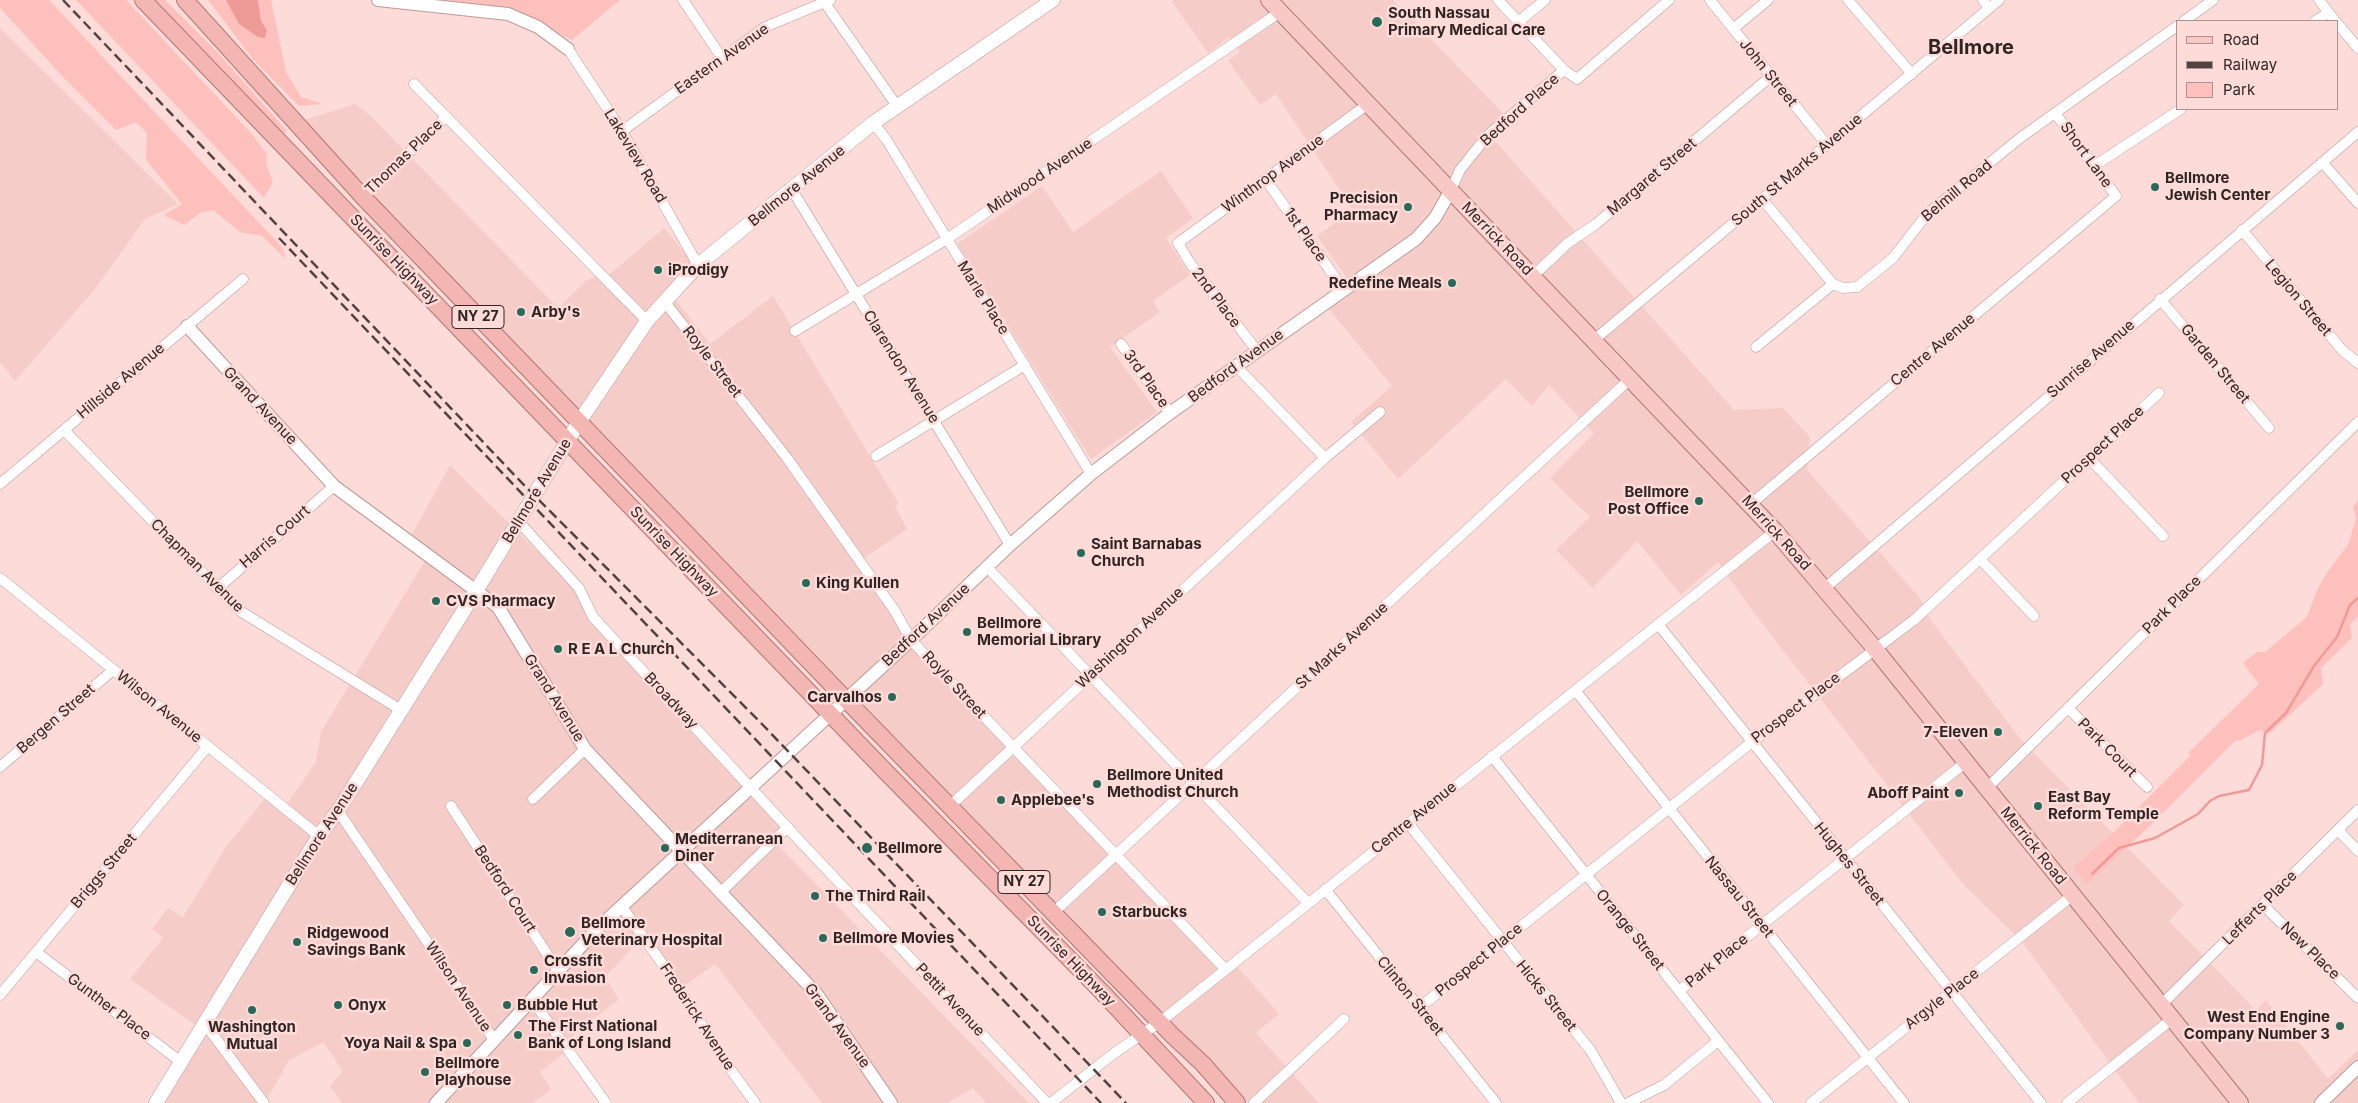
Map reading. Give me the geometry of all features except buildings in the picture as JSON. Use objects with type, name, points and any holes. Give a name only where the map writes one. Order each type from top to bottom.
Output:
[{"type":"highway","name":"Sunrise Highway","points":[[144,0],[830,714],[1142,1034],[1206,1103]]},
{"type":"highway","points":[[172,0],[202,20]]},
{"type":"highway","name":"Sunrise Highway","points":[[184,0],[344,178],[846,699],[1203,1064],[1237,1103]]},
{"type":"main road","name":"Bellmore Avenue","points":[[156,1103],[319,836],[338,811],[579,422],[647,321],[698,265],[873,123],[1053,0]]},
{"type":"main road","name":"Merrick Road","points":[[1275,6],[1775,531],[1874,648],[2240,1103]]},
{"type":"street","points":[[378,0],[508,14],[538,27],[568,49]]},
{"type":"street","points":[[684,0],[722,58]]},
{"type":"street","points":[[1498,0],[1564,70]]},
{"type":"street","points":[[1518,22],[1545,0]]},
{"type":"street","name":"Bedford Place","points":[[1451,190],[1460,170],[1488,136],[1564,70],[1577,79],[1669,0]]},
{"type":"street","name":"John Street","points":[[1710,0],[1827,144]]},
{"type":"street","points":[[1733,29],[1768,0]]},
{"type":"street","points":[[1848,0],[1912,74]]},
{"type":"street","points":[[1982,0],[1989,8]]},
{"type":"street","name":"South St Marks Avenue","points":[[1594,340],[2000,0]]},
{"type":"street","points":[[2185,20],[2213,0]]},
{"type":"street","points":[[2319,0],[2334,20]]},
{"type":"street","points":[[827,2],[897,106]]},
{"type":"street","name":"Eastern Avenue","points":[[622,131],[765,27],[827,2]]},
{"type":"street","name":"Midwood Avenue","points":[[795,331],[947,239],[1275,6]]},
{"type":"street","points":[[2317,20],[2328,13]]},
{"type":"street","points":[[2338,24],[2358,48]]},
{"type":"street","name":"Belmill Road","points":[[1833,284],[1850,288],[1862,284],[1893,258],[1927,214],[2020,138],[2176,27]]},
{"type":"street","name":"Lakeview Road","points":[[568,49],[622,131],[698,265]]},
{"type":"street","name":"Margaret Street","points":[[1533,276],[1568,243],[1596,224],[1770,76]]},
{"type":"street","points":[[414,84],[647,321]]},
{"type":"street","name":"Winthrop Avenue","points":[[1178,243],[1368,104]]},
{"type":"street","points":[[2094,166],[2179,110]]},
{"type":"street","name":"Short Lane","points":[[2056,113],[2116,196]]},
{"type":"street","name":"Thomas Place","points":[[363,197],[446,117]]},
{"type":"street","name":"Marle Place","points":[[873,123],[947,239],[1091,474]]},
{"type":"street","name":"Sunrise Avenue","points":[[1825,588],[2160,299],[2358,132]]},
{"type":"street","points":[[2322,162],[2358,204]]},
{"type":"street","points":[[328,192],[344,178]]},
{"type":"street","name":"1st Place","points":[[1266,180],[1344,290]]},
{"type":"street","name":"Clarendon Avenue","points":[[792,190],[1010,545]]},
{"type":"street","name":"Bedford Avenue","points":[[443,1100],[494,1040],[622,906],[911,640],[1010,545],[1091,474],[1170,413],[1416,238],[1435,218],[1451,190]]},
{"type":"street","name":"Centre Avenue","points":[[1751,504],[2116,196]]},
{"type":"street","points":[[1756,348],[1833,284],[1762,200]]},
{"type":"street","name":"Legion Street","points":[[2242,230],[2342,350],[2358,363]]},
{"type":"street","name":"2nd Place","points":[[1178,243],[1190,263],[1257,351]]},
{"type":"street","name":"Hillside Avenue","points":[[0,484],[243,279]]},
{"type":"street","name":"Garden Street","points":[[2160,299],[2269,428]]},
{"type":"street","name":"Royle Street","points":[[664,301],[787,458],[895,611],[911,640],[1224,969]]},
{"type":"street","name":"Grand Avenue","points":[[186,326],[334,486],[498,607],[585,749],[816,993],[891,1103]]},
{"type":"street","name":"3rd Place","points":[[1121,344],[1170,413]]},
{"type":"street","points":[[876,456],[1025,365]]},
{"type":"street","points":[[1236,366],[1324,458]]},
{"type":"street","name":"St Marks Avenue","points":[[1054,912],[1631,378]]},
{"type":"street","name":"Prospect Place","points":[[1420,1008],[1752,742],[1874,648],[1914,620],[2159,393]]},
{"type":"street","name":"Washington Avenue","points":[[950,806],[1324,458],[1380,412]]},
{"type":"street","name":"Park Place","points":[[1987,788],[2358,422]]},
{"type":"street","name":"Chapman Avenue","points":[[64,430],[240,611],[401,710]]},
{"type":"street","points":[[2089,458],[2162,536]]},
{"type":"street","name":"Harris Court","points":[[217,589],[334,486]]},
{"type":"street","name":"Broadway","points":[[518,522],[579,588],[593,617],[750,787]]},
{"type":"street","name":"Centre Avenue","points":[[1049,1103],[1160,1022],[1307,902],[1775,531]]},
{"type":"street","points":[[1980,559],[2034,616]]},
{"type":"street","points":[[987,567],[1307,902]]},
{"type":"street","name":"Wilson Avenue","points":[[0,578],[319,836]]},
{"type":"street","name":"Hughes Street","points":[[1658,624],[2041,1103]]},
{"type":"street","name":"Bergen Street","points":[[0,767],[113,670]]},
{"type":"street","name":"Nassau Street","points":[[1575,690],[1904,1103]]},
{"type":"street","name":"Park Court","points":[[2068,708],[2147,787]]},
{"type":"street","name":"Briggs Street","points":[[0,995],[208,746]]},
{"type":"street","points":[[534,799],[585,749]]},
{"type":"street","name":"Orange Street","points":[[1492,756],[1768,1103]]},
{"type":"street","name":"Park Place","points":[[1679,991],[1966,762]]},
{"type":"street","name":"Pettit Avenue","points":[[750,787],[1049,1103]]},
{"type":"street","name":"Bedford Court","points":[[451,806],[558,971]]},
{"type":"street","name":"Lefferts Place","points":[[2161,1005],[2358,810]]},
{"type":"street","name":"Wilson Avenue","points":[[338,811],[494,1040]]},
{"type":"street","name":"Hicks Street","points":[[1408,823],[1591,1051],[1621,1103]]},
{"type":"street","points":[[721,892],[788,827]]},
{"type":"street","points":[[2338,830],[2358,851]]},
{"type":"street","name":"Clinton Street","points":[[1325,889],[1496,1103]]},
{"type":"street","name":"Argyle Place","points":[[1811,1103],[2073,895]]},
{"type":"street","name":"New Place","points":[[2262,904],[2358,998]]},
{"type":"street","name":"Frederick Avenue","points":[[622,906],[728,1066],[755,1103]]},
{"type":"street","name":"Gunther Place","points":[[36,952],[181,1062]]},
{"type":"street","points":[[532,1000],[606,1103]]},
{"type":"street","points":[[2067,1103],[2172,1019]]},
{"type":"street","points":[[1254,1103],[1344,1020]]},
{"type":"street","points":[[205,1024],[264,1103]]},
{"type":"street","points":[[1628,1103],[1664,1085],[1718,1041]]},
{"type":"street","points":[[2321,1103],[2358,1067]]},
{"type":"shaded area","points":[[226,0],[258,0],[261,21],[267,30],[265,38],[258,37],[239,24]]},
{"type":"shaded area","points":[[1174,0],[1393,0],[1506,116],[1488,133],[1734,410],[1783,408],[1810,437],[1807,470],[1919,597],[1930,619],[2022,741],[2184,905],[2169,921],[2256,1010],[2266,1000],[2328,1079],[2358,1050],[2358,1103],[2139,1103],[2023,943],[1963,884],[1752,610],[1718,562],[1681,595],[1637,541],[1593,588],[1556,550],[1590,517],[1550,478],[1594,433],[1549,385],[1532,406],[1506,379],[1398,479],[1351,422],[1392,386],[1329,309],[1350,282],[1317,236],[1353,210],[1276,94],[1260,105],[1228,61],[1240,52],[1229,37],[1208,53],[1172,2]]},
{"type":"shaded area","points":[[0,28],[178,204],[145,219],[95,289],[15,381],[0,362]]},
{"type":"shaded area","points":[[355,104],[371,116],[558,308],[588,279],[610,274],[664,228],[702,274],[676,300],[710,344],[773,296],[899,504],[895,506],[907,529],[861,560],[913,639],[1226,970],[1235,964],[1279,1014],[1256,1033],[1319,1103],[1249,1103],[301,121]]},
{"type":"shaded area","points":[[1161,171],[1193,218],[1166,238],[1190,275],[1153,301],[1160,312],[1110,347],[1157,412],[1091,459],[957,244],[1042,186],[1073,232]]},
{"type":"shaded area","points":[[450,465],[577,591],[589,616],[787,832],[777,844],[1029,1103],[986,1103],[973,1088],[947,1103],[822,1103],[715,964],[682,988],[645,934],[608,974],[607,980],[619,1000],[583,1026],[566,1042],[570,1048],[540,1072],[551,1090],[533,1103],[342,1103],[330,1086],[343,1071],[323,1042],[289,1060],[265,1103],[159,1103],[204,1031],[130,979],[163,938],[152,929],[168,908],[183,917],[226,847],[266,797],[283,810],[316,762],[321,732],[431,551],[411,536]]},
{"type":"green space","points":[[0,0],[49,0],[282,247],[286,259],[262,236],[240,232],[213,210],[200,213],[184,225],[164,215],[182,204],[146,160],[147,133],[136,122],[116,130],[64,78],[0,8]]},
{"type":"green space","points":[[76,0],[126,0],[252,134],[267,154],[266,163],[273,182],[264,198]]},
{"type":"green space","points":[[153,0],[165,0],[219,54],[287,131],[284,134],[272,125]]},
{"type":"green space","points":[[208,0],[226,0],[231,8],[267,30],[261,21],[258,0],[271,0],[286,72],[301,97],[323,104],[299,106],[253,59]]},
{"type":"green space","points":[[427,0],[620,0],[572,40],[508,9]]},
{"type":"green space","points":[[2358,501],[2358,616],[2350,625],[2352,638],[2321,668],[2323,684],[2270,733],[2260,730],[2241,740],[2235,741],[2150,826],[2087,884],[2073,868],[2112,834],[2191,755],[2188,753],[2259,684],[2243,663],[2257,652],[2265,652],[2307,617],[2317,590],[2328,571],[2349,543],[2356,518],[2353,506]]},
{"type":"waterway","points":[[2092,874],[2119,848],[2155,838],[2198,814],[2210,801],[2219,796],[2249,790],[2262,765],[2265,733],[2286,713],[2314,666],[2337,637],[2350,605],[2358,598]]},
{"type":"railway","points":[[63,0],[523,484],[760,722],[1126,1103]]},
{"type":"railway","points":[[279,238],[1101,1103]]},
{"type":"place","name":"South Nassau Primary Medical Care","points":[[1377,22]]},
{"type":"place","name":"Bellmore Jewish Center","points":[[2155,187]]},
{"type":"place","name":"Precision Pharmacy","points":[[1408,207]]},
{"type":"place","name":"iProdigy","points":[[658,270]]},
{"type":"place","name":"Redefine Meals","points":[[1452,283]]},
{"type":"place","name":"Arby's","points":[[521,312]]},
{"type":"place","name":"Bellmore Post Office","points":[[1699,501]]},
{"type":"place","name":"Saint Barnabas Church","points":[[1081,553]]},
{"type":"place","name":"King Kullen","points":[[806,583]]},
{"type":"place","name":"CVS Pharmacy","points":[[436,601]]},
{"type":"place","name":"Bellmore Memorial Library","points":[[967,632]]},
{"type":"place","name":"R E A L Church","points":[[558,649]]},
{"type":"place","name":"Carvalhos","points":[[892,697]]},
{"type":"place","name":"7-Eleven","points":[[1998,732]]},
{"type":"place","name":"Bellmore United Methodist Church","points":[[1097,784]]},
{"type":"place","name":"Aboff Paint","points":[[1959,793]]},
{"type":"place","name":"Applebee's","points":[[1001,800]]},
{"type":"place","name":"East Bay Reform Temple","points":[[2038,806]]},
{"type":"place","name":"Mediterranean Diner","points":[[665,848]]},
{"type":"place","name":"Bellmore","points":[[867,848]]},
{"type":"place","name":"The Third Rail","points":[[815,896]]},
{"type":"place","name":"Starbucks","points":[[1102,912]]},
{"type":"place","name":"Bellmore Veterinary Hospital","points":[[570,932]]},
{"type":"place","name":"Bellmore Movies","points":[[823,938]]},
{"type":"place","name":"Ridgewood Savings Bank","points":[[297,942]]},
{"type":"place","name":"Crossfit Invasion","points":[[534,970]]},
{"type":"place","name":"Onyx","points":[[338,1005]]},
{"type":"place","name":"Bubble Hut","points":[[507,1005]]},
{"type":"place","name":"Washington Mutual","points":[[252,1010]]},
{"type":"place","name":"West End Engine Company Number 3","points":[[2340,1026]]},
{"type":"place","name":"The First National Bank of Long Island","points":[[518,1035]]},
{"type":"place","name":"Yoya Nail & Spa","points":[[467,1043]]},
{"type":"place","name":"Bellmore Playhouse","points":[[425,1072]]},
{"type":"district","name":"Bellmore","points":[[1971,48]]}]
